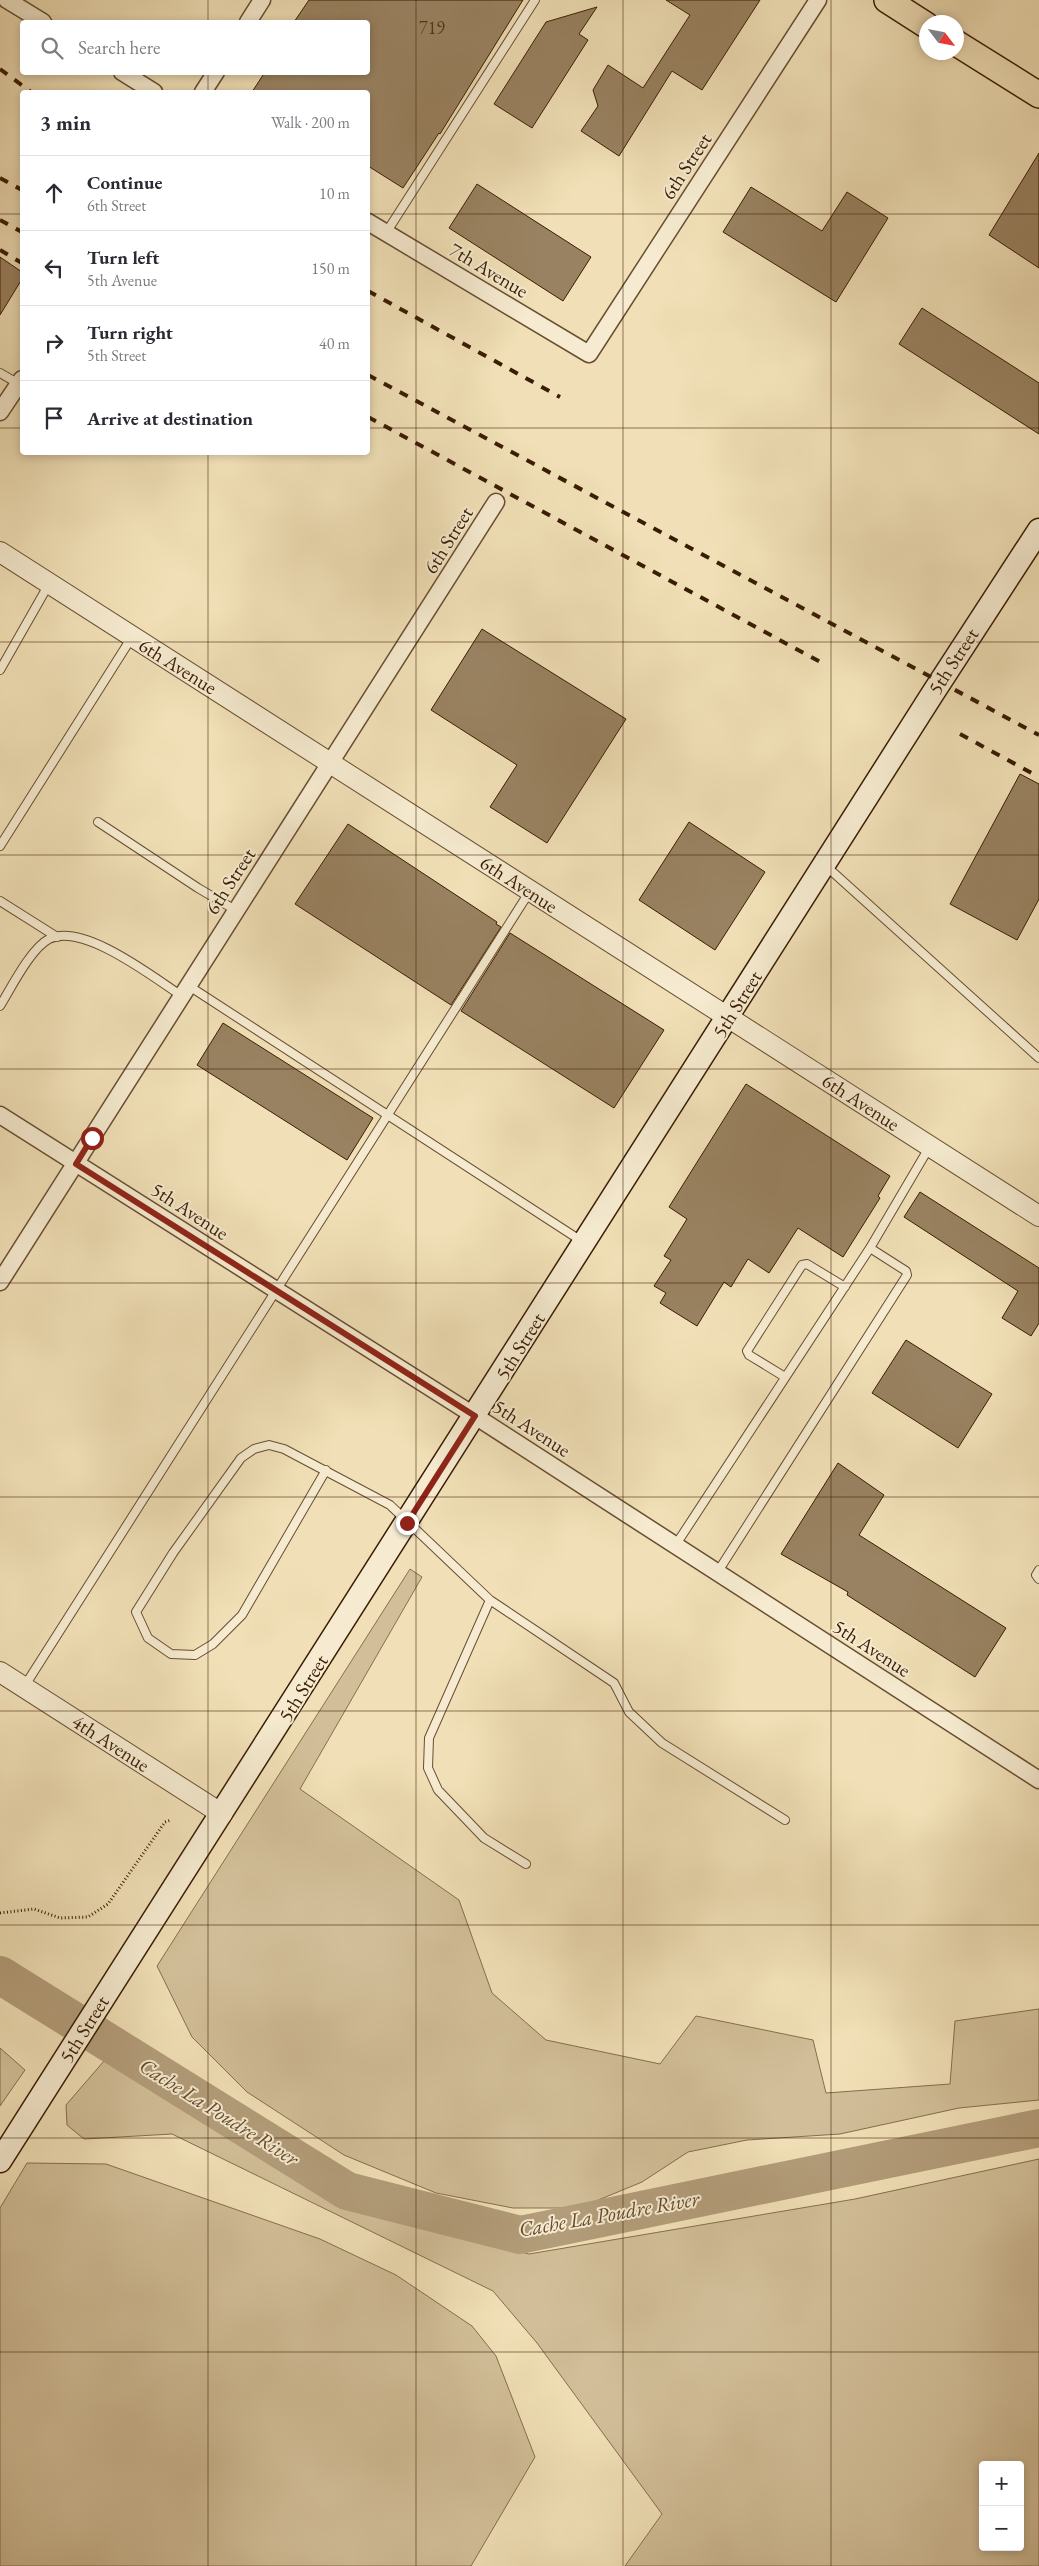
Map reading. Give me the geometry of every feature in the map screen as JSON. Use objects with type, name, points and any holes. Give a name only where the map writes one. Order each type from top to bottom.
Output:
[{"type":"main road","points":[[887,0],[919,21]]},
{"type":"main road","points":[[964,48],[1039,95]]},
{"type":"main road","name":"5th Street","points":[[0,2161],[824,864],[1039,530]]},
{"type":"street","points":[[7,0],[40,20]]},
{"type":"street","points":[[249,20],[262,0]]},
{"type":"street","name":"6th Street","points":[[588,354],[818,0]]},
{"type":"street","points":[[127,75],[151,90]]},
{"type":"street","points":[[204,90],[214,75]]},
{"type":"street","name":"7th Avenue","points":[[370,223],[588,354]]},
{"type":"street","points":[[0,412],[20,383]]},
{"type":"street","name":"6th Street","points":[[0,1282],[496,502]]},
{"type":"street","name":"6th Avenue","points":[[0,552],[1039,1216]]},
{"type":"street","name":"5th Avenue","points":[[0,1115],[475,1416],[1039,1780]]},
{"type":"street","name":"4th Avenue","points":[[0,1672],[222,1814]]},
{"type":"lane","points":[[386,233],[535,0]]},
{"type":"lane","points":[[0,373],[20,382]]},
{"type":"lane","points":[[0,670],[49,584]]},
{"type":"lane","points":[[0,846],[132,638]]},
{"type":"lane","points":[[98,822],[198,888],[237,911]]},
{"type":"lane","points":[[824,864],[1039,1058]]},
{"type":"lane","points":[[24,1687],[277,1292],[530,891]]},
{"type":"lane","points":[[0,901],[56,937]]},
{"type":"lane","points":[[0,1006],[35,952],[49,939],[67,935],[82,938],[186,991],[388,1115],[584,1243]]},
{"type":"lane","points":[[675,1546],[870,1248],[930,1146]]},
{"type":"lane","points":[[717,1573],[907,1275],[906,1270],[870,1248]]},
{"type":"lane","points":[[785,1377],[749,1355],[748,1351],[802,1265],[807,1264],[845,1287]]},
{"type":"lane","points":[[326,1470],[242,1615],[213,1644],[195,1655],[171,1654],[148,1638],[136,1612],[173,1553],[241,1458],[254,1449],[269,1445],[284,1449],[326,1470],[390,1505],[490,1600],[614,1683],[629,1712],[662,1743],[785,1820]]},
{"type":"lane","points":[[1039,1570],[1036,1575],[1039,1579]]},
{"type":"lane","points":[[490,1600],[430,1738],[428,1768],[438,1790],[484,1838],[526,1864]]},
{"type":"path","points":[[0,1913],[34,1909],[60,1918],[88,1917],[108,1904],[165,1822],[171,1820]]},
{"type":"shaded area","points":[[410,1569],[422,1577],[300,1789],[459,1900],[492,1993],[546,2040],[660,2064],[696,2016],[813,2040],[826,2093],[950,2084],[955,2021],[1039,2009],[1039,2100],[959,2108],[840,2134],[747,2140],[688,2152],[642,2182],[579,2208],[513,2208],[436,2193],[344,2155],[247,2092],[192,2037],[157,1966]]},
{"type":"shaded area","points":[[0,2048],[25,2070],[0,2106]]},
{"type":"shaded area","points":[[110,2054],[192,2110],[363,2207],[529,2254],[855,2199],[1039,2159],[1039,2566],[625,2566],[662,2514],[537,2343],[493,2291],[172,2134],[84,2139],[67,2125],[66,2105]]},
{"type":"shaded area","points":[[27,2163],[106,2164],[320,2239],[396,2275],[472,2326],[496,2356],[535,2457],[471,2566],[0,2566],[0,2208]]},
{"type":"building","points":[[309,0],[523,0],[440,134],[403,188],[370,167],[370,90],[253,90],[263,75],[370,75],[370,20],[295,20]]},
{"type":"building","points":[[666,0],[760,0],[702,90],[672,71],[619,156],[581,131],[598,106],[593,90],[608,65],[643,88],[690,15]]},
{"type":"building","points":[[597,7],[579,34],[588,40],[532,128],[494,104],[546,22]]},
{"type":"building","points":[[1039,153],[1039,268],[989,235]]},
{"type":"building","points":[[477,184],[591,257],[563,301],[449,228]]},
{"type":"building","points":[[751,187],[822,231],[847,192],[888,218],[836,302],[723,232]]},
{"type":"building","points":[[0,257],[20,271],[20,282],[0,315]]},
{"type":"building","points":[[922,308],[1039,383],[1039,434],[899,344]]},
{"type":"building","points":[[482,629],[626,719],[547,843],[490,807],[517,765],[431,710]]},
{"type":"building","points":[[1020,774],[1039,784],[1039,899],[1017,940],[950,904]]},
{"type":"building","points":[[689,822],[765,872],[715,950],[639,900]]},
{"type":"building","points":[[348,824],[497,922],[496,924],[501,927],[451,1005],[295,904]]},
{"type":"building","points":[[510,933],[664,1030],[614,1108],[461,1011]]},
{"type":"building","points":[[223,1023],[373,1118],[347,1160],[197,1065]]},
{"type":"building","points":[[746,1084],[890,1176],[878,1196],[880,1198],[843,1257],[798,1228],[769,1273],[748,1259],[731,1287],[724,1282],[697,1326],[660,1303],[666,1293],[654,1286],[671,1260],[664,1256],[687,1219],[669,1207]]},
{"type":"building","points":[[920,1192],[1039,1268],[1039,1323],[1031,1336],[1002,1318],[1018,1291],[904,1217]]},
{"type":"building","points":[[906,1340],[992,1394],[958,1448],[872,1393]]},
{"type":"building","points":[[838,1463],[884,1495],[859,1535],[1006,1628],[975,1677],[847,1595],[848,1592],[781,1554]]},
{"type":"waterway","name":"Cache La Poudre River","points":[[0,1975],[347,2191],[520,2235],[1039,2128]]},
{"type":"railway","points":[[0,69],[28,90]]},
{"type":"railway","points":[[0,178],[20,189]]},
{"type":"railway","points":[[0,220],[20,231]]},
{"type":"railway","points":[[0,250],[20,262]]},
{"type":"railway","points":[[370,292],[560,397]]},
{"type":"railway","points":[[370,376],[1039,735]]},
{"type":"railway","points":[[370,418],[824,664]]},
{"type":"railway","points":[[960,734],[1039,777]]},
{"type":"route","points":[[92,1138],[76,1164],[475,1416],[407,1523]]}]
